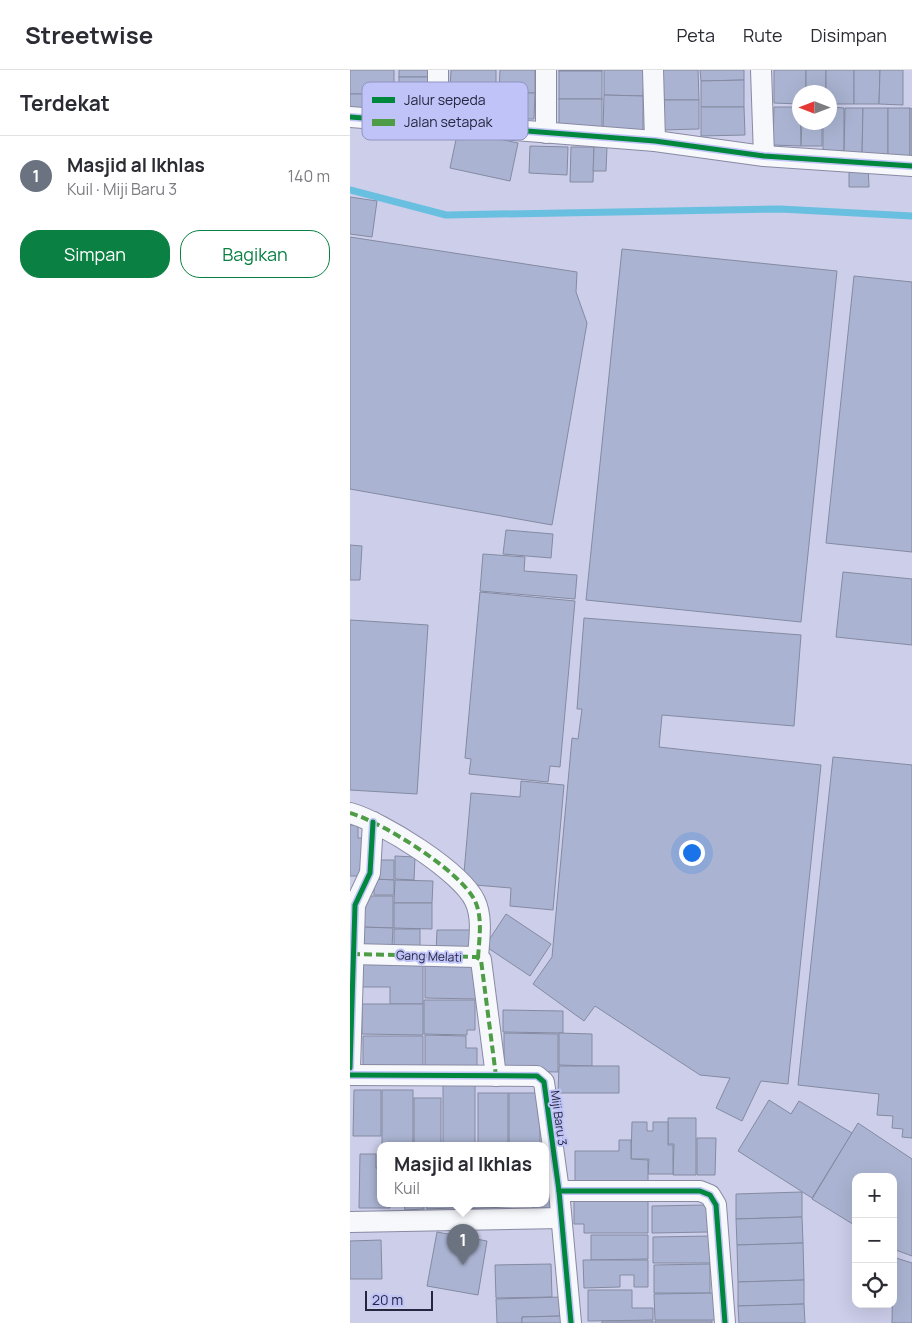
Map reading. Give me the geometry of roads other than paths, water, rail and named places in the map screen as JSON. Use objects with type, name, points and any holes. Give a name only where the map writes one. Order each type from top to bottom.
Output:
[{"type":"street","points":[[546,70],[546,133]]},
{"type":"street","points":[[653,70],[654,141]]},
{"type":"street","points":[[761,70],[764,156]]},
{"type":"street","points":[[528,131],[654,141],[764,156],[912,166]]},
{"type":"street","points":[[350,813],[395,832],[434,860],[472,895],[479,912],[478,958]]},
{"type":"street","points":[[350,1068],[355,905],[370,873],[373,822]]},
{"type":"street","name":"Gang Melati","points":[[352,956],[478,958],[483,963],[496,1076]]},
{"type":"street","name":"Miji Baru 3","points":[[350,1075],[537,1076],[544,1082],[559,1191],[571,1323]]},
{"type":"street","points":[[559,1191],[700,1191],[710,1195],[716,1205],[725,1323]]},
{"type":"street","points":[[350,1222],[561,1218]]},
{"type":"waterway","points":[[350,190],[446,215],[780,209],[912,216]]},
{"type":"place","name":"Masjid al Ikhlas","points":[[463,1265]]}]
